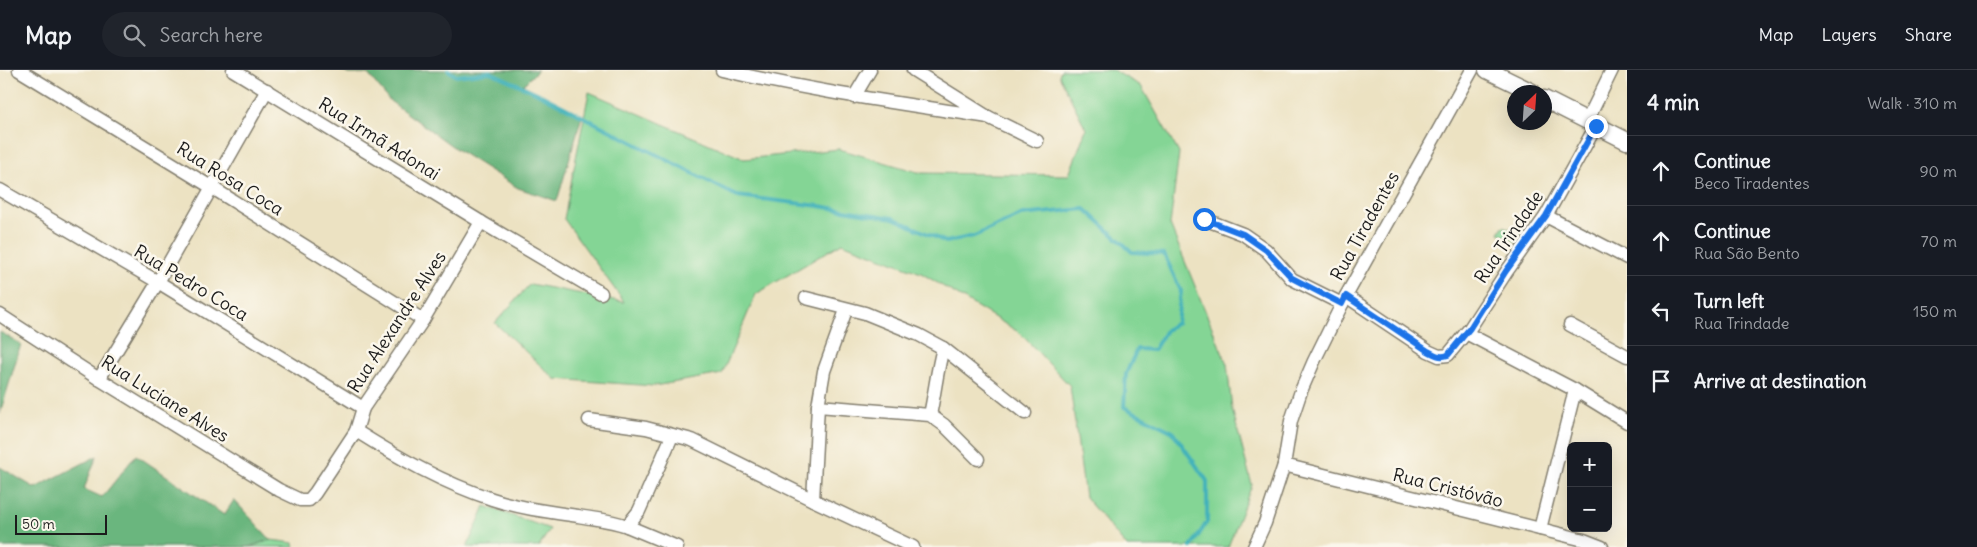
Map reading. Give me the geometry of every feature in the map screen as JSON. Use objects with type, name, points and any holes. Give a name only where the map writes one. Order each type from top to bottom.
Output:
[{"type":"street","name":"Rua Rosa Coca","points":[[19,70],[211,187],[423,320]]},
{"type":"street","name":"Rua Irmã Adonai","points":[[233,70],[601,293]]},
{"type":"street","points":[[722,70],[779,83],[988,117]]},
{"type":"street","points":[[854,96],[870,70]]},
{"type":"street","points":[[913,70],[988,117],[1037,141]]},
{"type":"street","name":"Rua Tiradentes","points":[[1254,547],[1265,523],[1284,465],[1291,420],[1301,391],[1344,300],[1472,70]]},
{"type":"street","points":[[1487,70],[1518,85]]},
{"type":"street","name":"Rua Trindade","points":[[1344,300],[1428,351],[1439,356],[1448,355],[1466,333],[1506,271],[1546,216],[1592,123],[1612,70]]},
{"type":"street","points":[[99,379],[158,282],[268,90]]},
{"type":"street","points":[[1552,103],[1627,141]]},
{"type":"street","name":"Rua Pedro Coca","points":[[0,190],[158,282],[363,408]]},
{"type":"street","points":[[1546,216],[1627,258]]},
{"type":"street","points":[[1204,219],[1243,234],[1266,250],[1292,278],[1344,300]]},
{"type":"street","name":"Rua Alexandre Alves","points":[[315,493],[356,430],[363,408],[423,320],[481,222]]},
{"type":"street","points":[[806,298],[846,310],[865,313],[919,335],[943,348],[1026,413]]},
{"type":"street","points":[[813,500],[818,406],[824,371],[846,310]]},
{"type":"street","name":"Rua Luciane Alves","points":[[0,315],[278,490],[300,500],[309,500],[315,493]]},
{"type":"street","points":[[1570,325],[1627,356]]},
{"type":"street","points":[[1466,333],[1575,390],[1627,422]]},
{"type":"street","points":[[930,415],[935,394],[936,373],[943,348]]},
{"type":"street","points":[[1540,530],[1575,390]]},
{"type":"street","points":[[818,406],[930,415],[944,425],[978,459]]},
{"type":"street","points":[[589,420],[646,428],[692,440],[912,547]]},
{"type":"street","points":[[356,430],[421,470],[492,499],[541,510],[613,521],[677,547]]},
{"type":"street","points":[[627,526],[639,511],[672,436]]},
{"type":"street","name":"Rua Cristóvão","points":[[1284,465],[1584,540],[1602,547]]},
{"type":"green space","points":[[340,70],[538,70],[523,85],[582,116],[557,201],[518,188],[456,149],[390,101],[368,74],[348,74]]},
{"type":"green space","points":[[1061,70],[1113,70],[1141,86],[1179,153],[1170,225],[1227,364],[1232,409],[1252,485],[1228,547],[1127,547],[1085,497],[1070,386],[1020,333],[921,273],[842,243],[756,294],[722,374],[654,386],[555,379],[495,323],[530,284],[624,302],[564,219],[589,92],[744,159],[839,149],[921,173],[1069,175],[1086,129],[1059,75]]},
{"type":"green space","points":[[1503,226],[1513,230],[1512,234],[1517,236],[1520,230],[1523,233],[1518,243],[1499,233]]},
{"type":"green space","points":[[0,332],[21,344],[0,414]]},
{"type":"green space","points":[[136,455],[224,515],[234,500],[271,540],[248,547],[0,547],[0,467],[35,488],[97,456],[84,489],[102,497]]},
{"type":"green space","points":[[485,506],[550,529],[539,547],[467,547]]},
{"type":"green space","points":[[271,540],[294,543],[295,547],[248,547]]},
{"type":"waterway","points":[[448,70],[456,76],[490,72],[535,92],[737,196],[819,206],[893,218],[946,242],[974,236],[1021,215],[1085,209],[1132,252],[1164,254],[1181,291],[1177,323],[1166,330],[1154,350],[1137,349],[1126,374],[1124,407],[1173,432],[1207,481],[1207,522],[1191,547]]},
{"type":"route","points":[[1204,219],[1243,234],[1266,250],[1292,278],[1342,304],[1346,296],[1434,355],[1444,356],[1448,355],[1470,328],[1506,271],[1546,216],[1596,126]]}]
